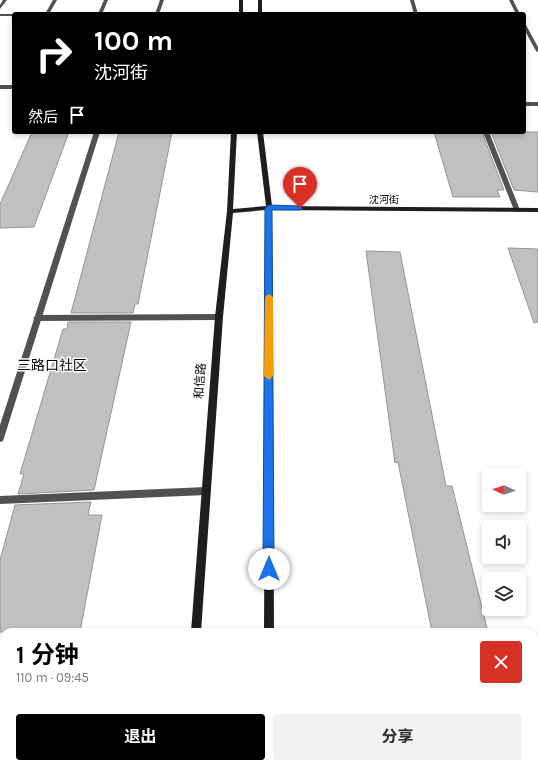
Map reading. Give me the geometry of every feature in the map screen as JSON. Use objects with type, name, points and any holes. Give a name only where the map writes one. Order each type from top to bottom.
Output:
[{"type":"street","points":[[0,8],[6,0]]},
{"type":"street","points":[[48,12],[55,0]]},
{"type":"street","points":[[101,12],[106,0]]},
{"type":"street","points":[[158,12],[162,0]]},
{"type":"street","points":[[241,0],[241,12]]},
{"type":"street","points":[[260,0],[260,12]]},
{"type":"street","points":[[412,0],[415,12]]},
{"type":"street","points":[[511,0],[517,12]]},
{"type":"street","points":[[0,15],[12,15]]},
{"type":"street","points":[[526,29],[538,51]]},
{"type":"street","points":[[0,87],[12,87]]},
{"type":"street","points":[[526,104],[538,104]]},
{"type":"street","points":[[0,438],[96,134]]},
{"type":"street","name":"和信路","points":[[196,628],[219,317],[230,211],[234,134]]},
{"type":"street","points":[[260,134],[269,208],[269,628]]},
{"type":"street","points":[[487,134],[517,210]]},
{"type":"street","name":"沈河街","points":[[230,211],[269,208],[538,210]]},
{"type":"street","points":[[37,318],[219,317]]},
{"type":"street","points":[[0,500],[206,491]]},
{"type":"building","points":[[526,132],[538,132],[538,192],[514,190],[492,134],[526,134]]},
{"type":"building","points":[[31,134],[68,134],[34,227],[0,228],[0,204]]},
{"type":"building","points":[[118,134],[172,134],[138,304],[135,304],[133,313],[71,313]]},
{"type":"building","points":[[435,134],[483,134],[504,190],[497,190],[500,197],[453,197]]},
{"type":"building","points":[[508,248],[538,249],[538,322],[534,323]]},
{"type":"building","points":[[366,251],[400,252],[446,486],[452,486],[482,608],[482,616],[484,616],[487,628],[431,628],[398,462],[395,463]]},
{"type":"building","points":[[68,322],[131,322],[94,490],[18,494],[24,474],[20,474],[63,329],[67,329]]},
{"type":"building","points":[[91,502],[88,515],[102,515],[81,628],[0,628],[0,560],[15,505]]},
{"type":"slow traffic","points":[[269,297],[269,376]]},
{"type":"district","name":"三路口社区","points":[[52,365]]},
{"type":"route","points":[[269,569],[269,208],[300,208]]}]
